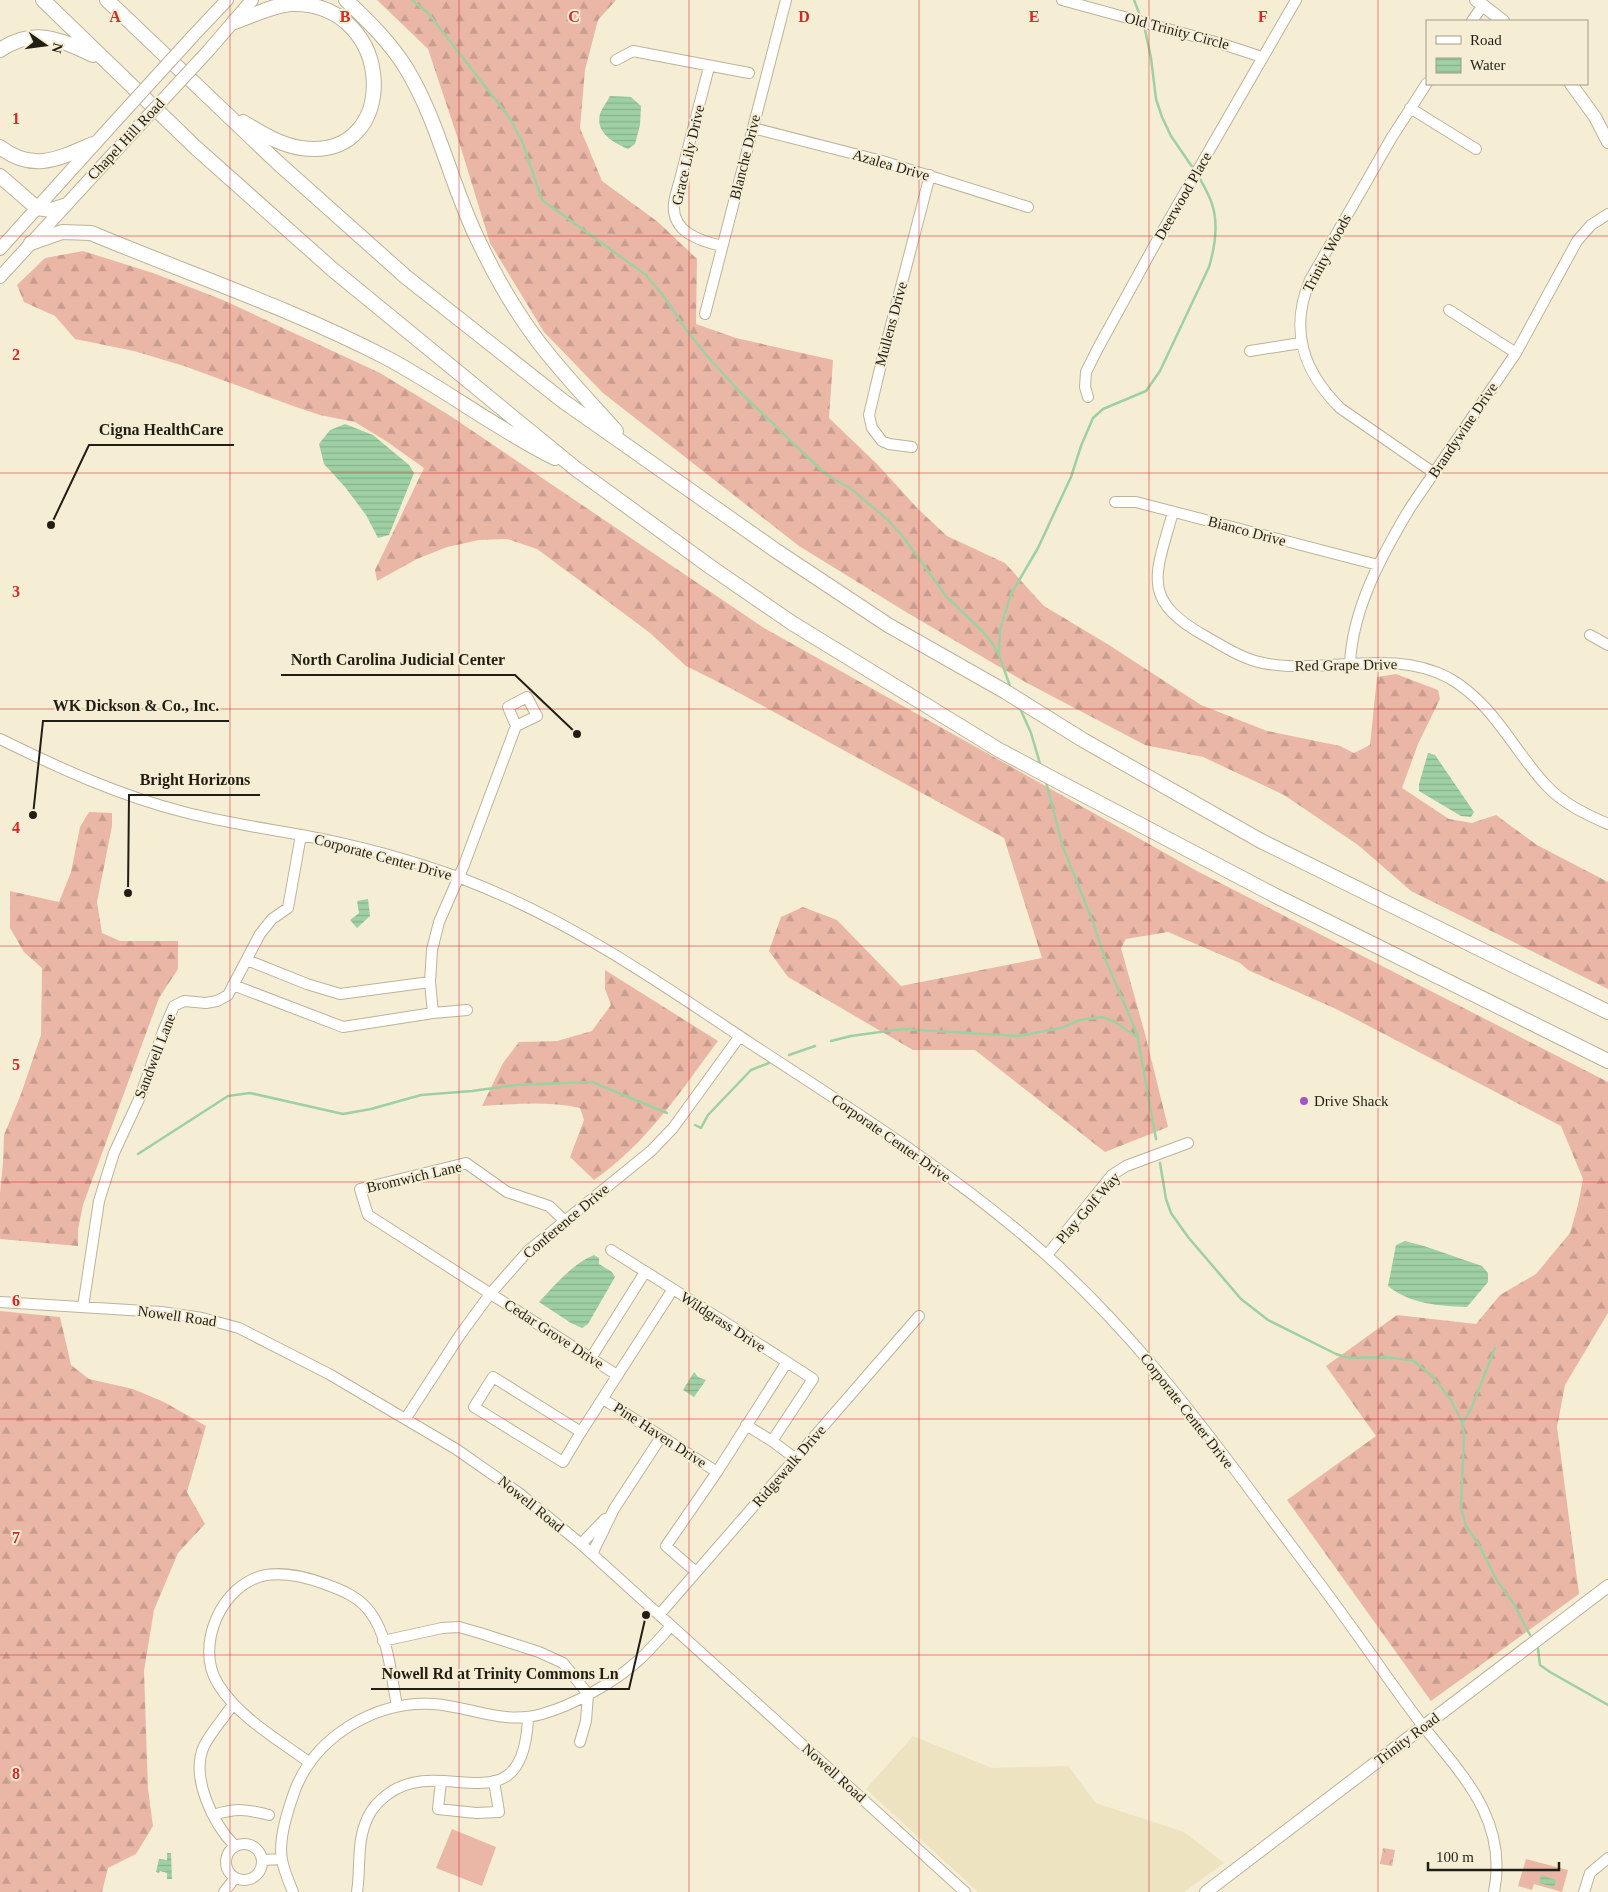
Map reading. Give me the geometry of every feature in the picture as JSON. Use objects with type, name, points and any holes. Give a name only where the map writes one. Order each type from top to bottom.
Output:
[{"type":"highway","points":[[43,0],[195,147],[332,268],[576,469],[712,568],[792,623],[999,750],[1274,896],[1608,1061]]},
{"type":"highway","points":[[107,0],[277,162],[406,277],[563,401],[774,550],[888,626],[1006,692],[1092,745],[1261,841],[1608,1012]]},
{"type":"highway","points":[[346,0],[392,49],[417,88],[430,116],[478,240],[515,309],[559,368],[634,450]]},
{"type":"highway","points":[[225,112],[284,144],[316,149],[339,143],[358,129],[371,108],[375,91],[372,65],[361,39],[349,26],[326,11],[308,6],[284,5],[234,22]]},
{"type":"highway","points":[[0,50],[21,39],[39,37],[58,39],[102,59]]},
{"type":"highway","points":[[0,147],[24,160],[44,162],[65,156],[93,144]]},
{"type":"highway","points":[[0,176],[37,208],[51,210],[64,206]]},
{"type":"highway","points":[[31,243],[62,232],[91,234],[276,307],[386,358],[449,394],[530,446],[576,469]]},
{"type":"main road","name":"Chapel Hill Road","points":[[0,249],[82,160],[93,144],[227,0]]},
{"type":"main road","name":"Chapel Hill Road","points":[[0,277],[209,50],[252,0]]},
{"type":"main road","points":[[1479,3],[1502,20]]},
{"type":"main road","points":[[1572,85],[1595,117],[1608,142]]},
{"type":"main road","name":"Trinity Road","points":[[1206,1892],[1608,1586]]},
{"type":"street","name":"Blanche Drive","points":[[705,314],[786,0]]},
{"type":"street","name":"Old Trinity Circle","points":[[1062,0],[1227,45],[1262,57]]},
{"type":"street","name":"Deerwood Place","points":[[1088,397],[1085,387],[1086,372],[1094,356],[1144,263],[1296,0]]},
{"type":"street","points":[[1472,20],[1479,3]]},
{"type":"street","points":[[616,60],[633,51],[749,73]]},
{"type":"street","name":"Grace Lily Drive","points":[[710,66],[674,203],[674,211],[680,226],[688,234],[703,241],[722,246]]},
{"type":"street","name":"Trinity Woods","points":[[1426,84],[1410,108],[1310,280],[1302,304],[1301,343],[1311,371],[1340,408],[1434,473]]},
{"type":"street","points":[[1410,108],[1476,149]]},
{"type":"street","name":"Azalea Drive","points":[[752,128],[882,161],[1028,207]]},
{"type":"street","name":"Mullens Drive","points":[[912,448],[882,441],[872,428],[870,414],[882,360],[930,175]]},
{"type":"street","name":"Brandywine Drive","points":[[1350,663],[1357,623],[1378,565],[1410,508],[1516,353],[1550,293],[1571,250],[1591,225],[1608,214]]},
{"type":"street","points":[[1450,310],[1516,353]]},
{"type":"street","points":[[1250,351],[1301,343]]},
{"type":"street","name":"Bianco Drive","points":[[1115,502],[1136,502],[1378,565]]},
{"type":"street","name":"Red Grape Drive","points":[[1173,512],[1158,566],[1157,585],[1162,602],[1175,617],[1233,652],[1254,661],[1283,665],[1386,662],[1412,665],[1451,679],[1483,704],[1532,769],[1553,792],[1579,811],[1608,824]]},
{"type":"street","points":[[1590,635],[1608,645]]},
{"type":"street","points":[[434,1012],[430,982],[432,950],[439,922],[459,878],[516,726]]},
{"type":"street","name":"Corporate Center Drive","points":[[0,739],[79,776],[133,797],[188,813],[372,850],[459,878],[534,909],[612,952],[936,1168],[1047,1255],[1118,1325],[1189,1410],[1350,1624],[1424,1727],[1451,1758],[1470,1785],[1486,1813],[1493,1832],[1497,1868],[1494,1892]]},
{"type":"street","name":"Sandwell Lane","points":[[83,1307],[99,1201],[114,1153],[140,1097],[174,1006],[184,1001],[206,1003],[217,1001],[228,995],[260,934],[272,919],[288,908],[301,835]]},
{"type":"street","points":[[247,960],[307,984],[340,994],[430,982]]},
{"type":"street","points":[[233,985],[343,1027],[434,1012],[466,1010]]},
{"type":"street","name":"Conference Drive","points":[[406,1418],[455,1342],[490,1294],[528,1251],[651,1151],[673,1128],[723,1062],[740,1036]]},
{"type":"street","name":"Play Golf Way","points":[[1047,1255],[1112,1175],[1126,1166],[1188,1143]]},
{"type":"street","name":"Bromwich Lane","points":[[490,1294],[368,1215],[360,1189],[466,1163],[507,1192],[549,1206],[564,1220]]},
{"type":"street","points":[[612,1250],[673,1289]]},
{"type":"street","points":[[591,1358],[645,1272]]},
{"type":"street","name":"Wildgrass Drive","points":[[582,1432],[493,1377],[474,1407],[563,1462],[673,1289],[813,1379],[772,1441]]},
{"type":"street","name":"Cedar Grove Drive","points":[[490,1294],[617,1375]]},
{"type":"street","name":"Nowell Road","points":[[0,1302],[206,1318],[233,1326],[279,1348],[406,1418],[488,1470],[538,1507],[965,1892]]},
{"type":"street","name":"Ridgewalk Drive","points":[[659,1615],[919,1316]]},
{"type":"street","points":[[696,1572],[666,1546],[717,1472],[787,1362]]},
{"type":"street","name":"Pine Haven Drive","points":[[603,1399],[717,1472]]},
{"type":"street","points":[[746,1425],[796,1459]]},
{"type":"street","points":[[592,1554],[614,1509],[661,1437]]},
{"type":"street","points":[[581,1544],[614,1509]]},
{"type":"street","points":[[310,1763],[233,1704],[217,1683],[210,1662],[210,1641],[222,1607],[236,1590],[252,1580],[265,1575],[284,1574],[300,1576],[344,1591],[355,1598],[370,1612],[384,1641],[397,1706]]},
{"type":"street","points":[[293,1892],[282,1859],[288,1810],[298,1785],[310,1763],[339,1732],[356,1722],[397,1706],[434,1704],[503,1718],[528,1718],[555,1710],[614,1679],[640,1660],[671,1626]]},
{"type":"street","points":[[384,1641],[442,1628],[459,1628],[540,1652],[563,1663],[588,1694],[586,1721],[580,1742]]},
{"type":"street","points":[[233,1704],[204,1747],[200,1779],[212,1815],[227,1838],[235,1846]]},
{"type":"street","points":[[356,1892],[361,1835],[369,1814],[379,1801],[395,1789],[425,1780],[480,1784],[507,1776],[516,1768],[524,1750],[528,1718]]},
{"type":"street","points":[[441,1781],[438,1809],[476,1813],[499,1812],[494,1781]]},
{"type":"street","points":[[212,1815],[231,1809],[246,1809],[269,1815]]},
{"type":"street","points":[[241,1844],[257,1849],[262,1860],[260,1871],[251,1879],[240,1880],[227,1870],[226,1859],[231,1849],[241,1844]]},
{"type":"street","points":[[1584,1892],[1590,1873],[1608,1858]]},
{"type":"street","points":[[262,1860],[282,1859]]},
{"type":"street","points":[[224,1892],[235,1878]]},
{"type":"shaded area","points":[[913,1736],[992,1768],[1068,1766],[1096,1803],[1184,1832],[1224,1863],[1184,1892],[978,1892],[866,1789]]},
{"type":"green space","points":[[377,0],[616,0],[598,20],[585,70],[580,128],[602,181],[658,222],[697,259],[696,324],[736,338],[833,360],[829,418],[878,465],[918,509],[947,536],[1005,563],[1044,606],[1109,645],[1201,705],[1267,731],[1340,746],[1354,753],[1370,745],[1377,677],[1396,674],[1438,690],[1440,699],[1418,744],[1402,788],[1449,819],[1472,823],[1496,815],[1537,845],[1608,882],[1608,989],[1411,891],[1358,845],[1284,795],[1203,757],[1145,745],[1027,683],[906,612],[799,546],[603,393],[544,332],[490,243],[428,49]]},
{"type":"green space","points":[[83,251],[153,273],[223,300],[380,373],[449,415],[764,628],[1197,871],[1608,1082],[1608,1313],[1565,1385],[1557,1427],[1579,1594],[1431,1701],[1287,1500],[1376,1436],[1326,1366],[1397,1315],[1476,1324],[1500,1295],[1536,1274],[1570,1233],[1583,1179],[1561,1126],[1336,1009],[1248,970],[1240,963],[1168,932],[1126,939],[1121,948],[1168,1127],[1105,1152],[975,1050],[913,1050],[788,977],[769,951],[781,917],[803,907],[837,920],[901,986],[1042,958],[1004,838],[732,689],[686,666],[650,633],[537,549],[507,539],[479,540],[447,547],[417,559],[377,581],[375,570],[424,468],[355,422],[320,415],[184,366],[134,351],[75,339],[55,316],[24,302],[17,285],[45,258]]},
{"type":"green space","points":[[89,812],[112,813],[112,826],[97,902],[102,933],[120,941],[178,941],[178,969],[159,998],[83,1205],[78,1230],[78,1246],[0,1239],[0,1193],[4,1135],[21,1094],[41,1035],[42,968],[24,952],[10,928],[10,891],[59,902],[71,872],[80,827]]},
{"type":"green space","points":[[605,970],[718,1041],[676,1098],[647,1133],[594,1180],[570,1157],[584,1120],[580,1108],[543,1104],[482,1106],[503,1063],[519,1042],[557,1041],[592,1031],[611,1005],[605,989]]},
{"type":"green space","points":[[0,1311],[60,1317],[71,1365],[89,1379],[133,1389],[164,1402],[206,1426],[187,1492],[205,1524],[178,1553],[154,1610],[144,1671],[148,1789],[153,1826],[136,1854],[108,1868],[102,1892],[0,1892]]},
{"type":"green space","points":[[452,1829],[496,1847],[482,1886],[436,1868]]},
{"type":"green space","points":[[1383,1848],[1395,1850],[1392,1866],[1380,1864]]},
{"type":"green space","points":[[1526,1859],[1568,1870],[1562,1892],[1534,1884],[1532,1890],[1518,1886]]},
{"type":"water","points":[[610,96],[631,97],[641,106],[640,125],[635,144],[628,149],[617,144],[600,127],[600,114]]},
{"type":"water","points":[[345,424],[373,435],[409,465],[414,473],[389,535],[378,538],[366,515],[345,487],[324,464],[319,444],[330,430]]},
{"type":"water","points":[[1428,753],[1435,755],[1474,812],[1471,817],[1461,816],[1419,791],[1419,784]]},
{"type":"water","points":[[368,899],[370,916],[357,928],[350,920],[359,913],[357,901]]},
{"type":"water","points":[[1405,1241],[1482,1266],[1488,1273],[1488,1282],[1467,1307],[1436,1305],[1406,1297],[1388,1286],[1396,1245]]},
{"type":"water","points":[[594,1255],[599,1258],[599,1264],[612,1272],[615,1277],[588,1324],[582,1328],[539,1302],[571,1269]]},
{"type":"water","points":[[694,1372],[698,1377],[706,1380],[694,1397],[683,1390]]},
{"type":"water","points":[[167,1853],[171,1853],[172,1879],[167,1879],[167,1873],[156,1872],[159,1859],[167,1860]]},
{"type":"water","points":[[1541,1875],[1556,1880],[1554,1887],[1539,1883]]},
{"type":"waterway","points":[[412,0],[428,13],[509,117],[522,141],[542,200],[646,275],[665,298],[687,331],[736,388],[820,469],[850,488],[887,519],[904,538],[946,596],[992,643],[999,655],[1011,689]]},
{"type":"waterway","points":[[1134,0],[1141,18]]},
{"type":"waterway","points":[[1144,25],[1151,58],[1156,99],[1162,117],[1171,136],[1195,171]]},
{"type":"waterway","points":[[999,654],[1000,630],[1011,594],[1038,548],[1071,477],[1093,418],[1103,409],[1146,391],[1160,371],[1209,267],[1216,228],[1211,200],[1198,175]]},
{"type":"waterway","points":[[1019,706],[1031,733],[1041,767]]},
{"type":"waterway","points":[[1046,782],[1063,847],[1093,922],[1104,956],[1137,1034],[1156,1139]]},
{"type":"waterway","points":[[831,1041],[851,1036],[902,1029],[1018,1036],[1061,1028],[1080,1020],[1102,1017],[1115,1022],[1137,1037]]},
{"type":"waterway","points":[[789,1055],[815,1046]]},
{"type":"waterway","points":[[695,1125],[701,1128],[708,1115],[751,1070],[769,1063]]},
{"type":"waterway","points":[[138,1154],[228,1096],[250,1093],[343,1114],[371,1109],[421,1095],[516,1085],[592,1082],[667,1113]]},
{"type":"waterway","points":[[1160,1163],[1166,1199],[1171,1213],[1188,1237],[1241,1299],[1268,1320],[1336,1354],[1349,1358],[1386,1357],[1414,1361],[1432,1376],[1451,1400],[1462,1422],[1464,1435],[1461,1508],[1466,1526],[1479,1545],[1497,1581],[1514,1604],[1530,1635]]},
{"type":"waterway","points":[[1463,1422],[1471,1409],[1495,1348]]},
{"type":"waterway","points":[[1538,1649],[1540,1665],[1608,1705]]},
{"type":"place","name":"Cigna HealthCare","points":[[51,525]]},
{"type":"place","name":"North Carolina Judicial Center","points":[[577,734]]},
{"type":"place","name":"WK Dickson & Co., Inc.","points":[[33,815]]},
{"type":"place","name":"Bright Horizons","points":[[128,893]]},
{"type":"place","name":"Drive Shack","points":[[1304,1101]]},
{"type":"place","name":"Nowell Rd at Trinity Commons Ln","points":[[646,1615]]}]
